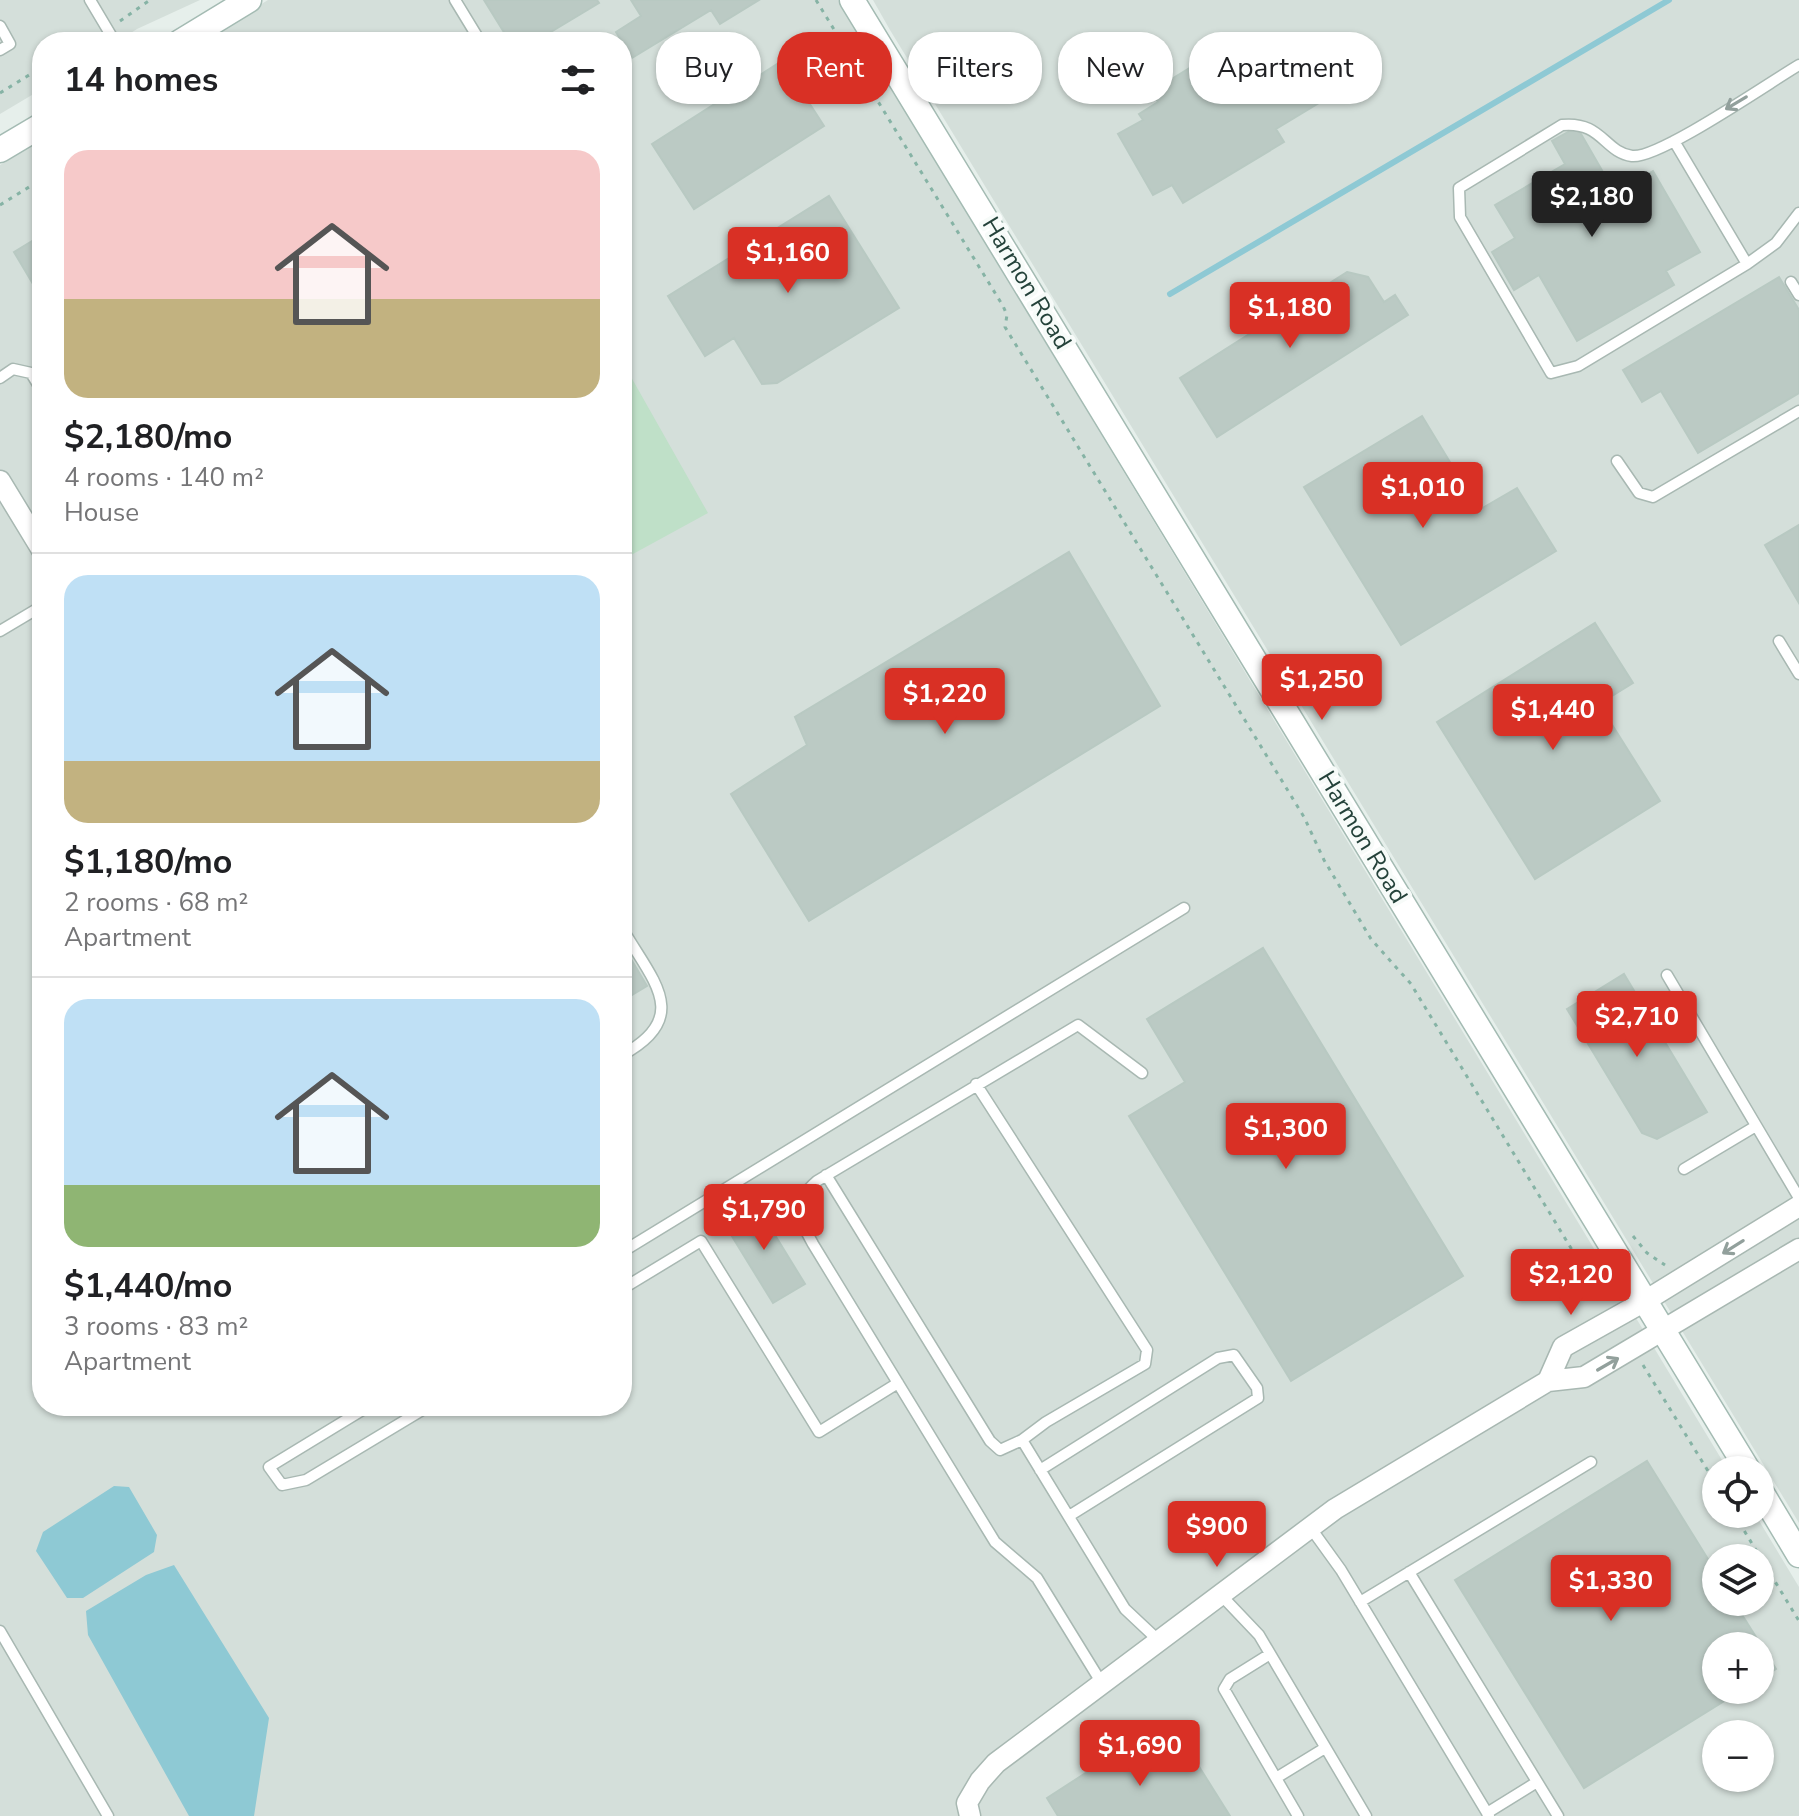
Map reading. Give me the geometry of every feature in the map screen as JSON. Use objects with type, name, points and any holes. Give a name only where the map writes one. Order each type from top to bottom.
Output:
[{"type":"street","points":[[196,32],[249,0]]},
{"type":"street","name":"Harmon Road","points":[[852,0],[1739,1456]]},
{"type":"street","points":[[0,150],[32,131]]},
{"type":"street","points":[[0,481],[32,534]]},
{"type":"street","points":[[1548,1381],[1563,1347],[1645,1301],[1799,1206]]},
{"type":"street","points":[[970,1816],[967,1803],[996,1763],[1310,1527],[1392,1472],[1548,1381],[1584,1377],[1799,1249]]},
{"type":"street","points":[[1774,1513],[1799,1555]]},
{"type":"lane","points":[[90,0],[109,32]]},
{"type":"lane","points":[[455,0],[475,32]]},
{"type":"lane","points":[[0,26],[10,44],[0,50]]},
{"type":"lane","points":[[1799,65],[1674,141],[1638,157],[1623,154],[1599,134],[1579,123],[1562,125],[1459,188],[1460,217],[1551,373],[1578,366],[1747,264],[1776,243],[1799,213]]},
{"type":"lane","points":[[1674,141],[1747,264]]},
{"type":"lane","points":[[1791,282],[1799,295]]},
{"type":"lane","points":[[0,378],[13,369],[32,375]]},
{"type":"lane","points":[[1617,461],[1639,493],[1653,497],[1799,411]]},
{"type":"lane","points":[[0,631],[32,612]]},
{"type":"lane","points":[[1779,641],[1799,674]]},
{"type":"lane","points":[[632,1246],[1184,908]]},
{"type":"lane","points":[[632,945],[660,993],[661,1021],[647,1041],[632,1049]]},
{"type":"lane","points":[[1667,975],[1799,1198]]},
{"type":"lane","points":[[1101,1682],[1037,1578],[995,1542],[801,1221],[799,1205],[806,1190],[826,1175],[1078,1025],[1142,1073]]},
{"type":"lane","points":[[826,1175],[990,1441],[1000,1450],[1022,1440],[1046,1422],[1145,1364],[1147,1350],[976,1084]]},
{"type":"lane","points":[[1684,1169],[1756,1126]]},
{"type":"lane","points":[[632,1283],[701,1241],[819,1432],[898,1383]]},
{"type":"lane","points":[[1040,1470],[1218,1358],[1234,1355],[1257,1388],[1258,1398],[1069,1516]]},
{"type":"lane","points":[[353,1416],[269,1467],[282,1485],[306,1480],[412,1416]]},
{"type":"lane","points":[[1022,1440],[1125,1609],[1158,1640]]},
{"type":"lane","points":[[1360,1602],[1591,1462]]},
{"type":"lane","points":[[1310,1527],[1360,1602],[1488,1814],[1537,1782]]},
{"type":"lane","points":[[1409,1572],[1558,1816]]},
{"type":"lane","points":[[1220,1594],[1259,1635],[1366,1816]]},
{"type":"lane","points":[[0,1631],[108,1816]]},
{"type":"lane","points":[[1270,1654],[1230,1679],[1224,1689],[1298,1816]]},
{"type":"lane","points":[[1276,1778],[1325,1748]]},
{"type":"path","points":[[816,0],[1003,306],[1007,315],[1005,327],[1304,817],[1324,860],[1371,939],[1411,984],[1614,1318]]},
{"type":"path","points":[[0,93],[32,73]]},
{"type":"path","points":[[0,205],[32,185]]},
{"type":"path","points":[[1629,1230],[1647,1253],[1664,1265],[1677,1264]]},
{"type":"path","points":[[1633,1349],[1702,1461]]},
{"type":"path","points":[[1743,1528],[1799,1621]]},
{"type":"shaded area","points":[[0,0],[200,0],[132,32],[32,32],[32,95],[0,114]]},
{"type":"shaded area","points":[[268,0],[838,0],[857,32],[777,32],[777,104],[892,104],[892,89],[1720,1456],[1702,1456],[1702,1528],[1763,1528],[1773,1544],[1702,1544],[1702,1616],[1774,1616],[1774,1546],[1799,1587],[1799,1816],[0,1816],[0,165],[32,145],[32,1416],[632,1416],[632,32],[216,32]]},
{"type":"shaded area","points":[[873,0],[1799,0],[1799,1523],[1774,1482],[1774,1456],[1758,1456],[935,104],[1042,104],[1042,32],[908,32],[908,60]]},
{"type":"green space","points":[[632,379],[708,513],[632,555]]},
{"type":"water","points":[[114,1486],[129,1487],[157,1535],[154,1552],[83,1598],[67,1598],[36,1551],[43,1532]]},
{"type":"water","points":[[174,1565],[269,1718],[254,1816],[189,1816],[88,1635],[86,1611],[146,1575]]},
{"type":"building","points":[[484,0],[597,0],[599,3],[551,32],[504,32]]},
{"type":"building","points":[[631,0],[759,0],[720,24],[711,10],[675,32],[656,32],[656,43],[632,58],[632,32],[616,32],[641,16]]},
{"type":"building","points":[[777,64],[777,104],[810,104],[824,126],[694,209],[652,144],[715,104],[761,104],[761,74]]},
{"type":"building","points":[[1189,68],[1189,104],[1317,104],[1276,129],[1284,142],[1183,203],[1172,185],[1153,195],[1118,134],[1143,120],[1139,114],[1155,104],[1173,104],[1173,78]]},
{"type":"building","points":[[1577,127],[1615,193],[1653,171],[1700,252],[1666,271],[1674,285],[1577,341],[1539,275],[1514,290],[1492,252],[1515,238],[1495,205],[1565,164],[1552,141]]},
{"type":"building","points":[[829,196],[899,308],[777,383],[762,384],[734,338],[705,356],[668,296]]},
{"type":"building","points":[[32,241],[32,282],[14,252]]},
{"type":"building","points":[[1347,272],[1368,277],[1384,302],[1395,295],[1408,315],[1217,437],[1180,378]]},
{"type":"building","points":[[1779,277],[1799,310],[1799,393],[1698,453],[1661,391],[1642,402],[1623,370]]},
{"type":"building","points":[[1422,416],[1479,510],[1517,488],[1556,551],[1401,645],[1304,487]]},
{"type":"building","points":[[1799,525],[1799,603],[1765,545]]},
{"type":"building","points":[[1069,552],[1160,706],[809,921],[731,794],[807,745],[795,717]]},
{"type":"building","points":[[1595,623],[1633,683],[1599,704],[1660,801],[1535,879],[1437,722]]},
{"type":"building","points":[[1263,948],[1463,1276],[1291,1381],[1129,1116],[1185,1082],[1147,1019]]},
{"type":"building","points":[[632,961],[647,986],[632,995]]},
{"type":"building","points":[[1624,974],[1707,1112],[1657,1139],[1642,1133],[1567,1009]]},
{"type":"building","points":[[754,1201],[805,1284],[773,1303],[722,1220]]},
{"type":"building","points":[[1647,1461],[1702,1549],[1702,1616],[1743,1616],[1753,1632],[1702,1632],[1702,1704],[1719,1704],[1584,1788],[1455,1580]]},
{"type":"building","points":[[1143,1736],[1155,1755],[1167,1747],[1178,1766],[1193,1757],[1230,1816],[1058,1816],[1047,1798]]},
{"type":"waterway","points":[[1170,294],[1669,0]]}]
